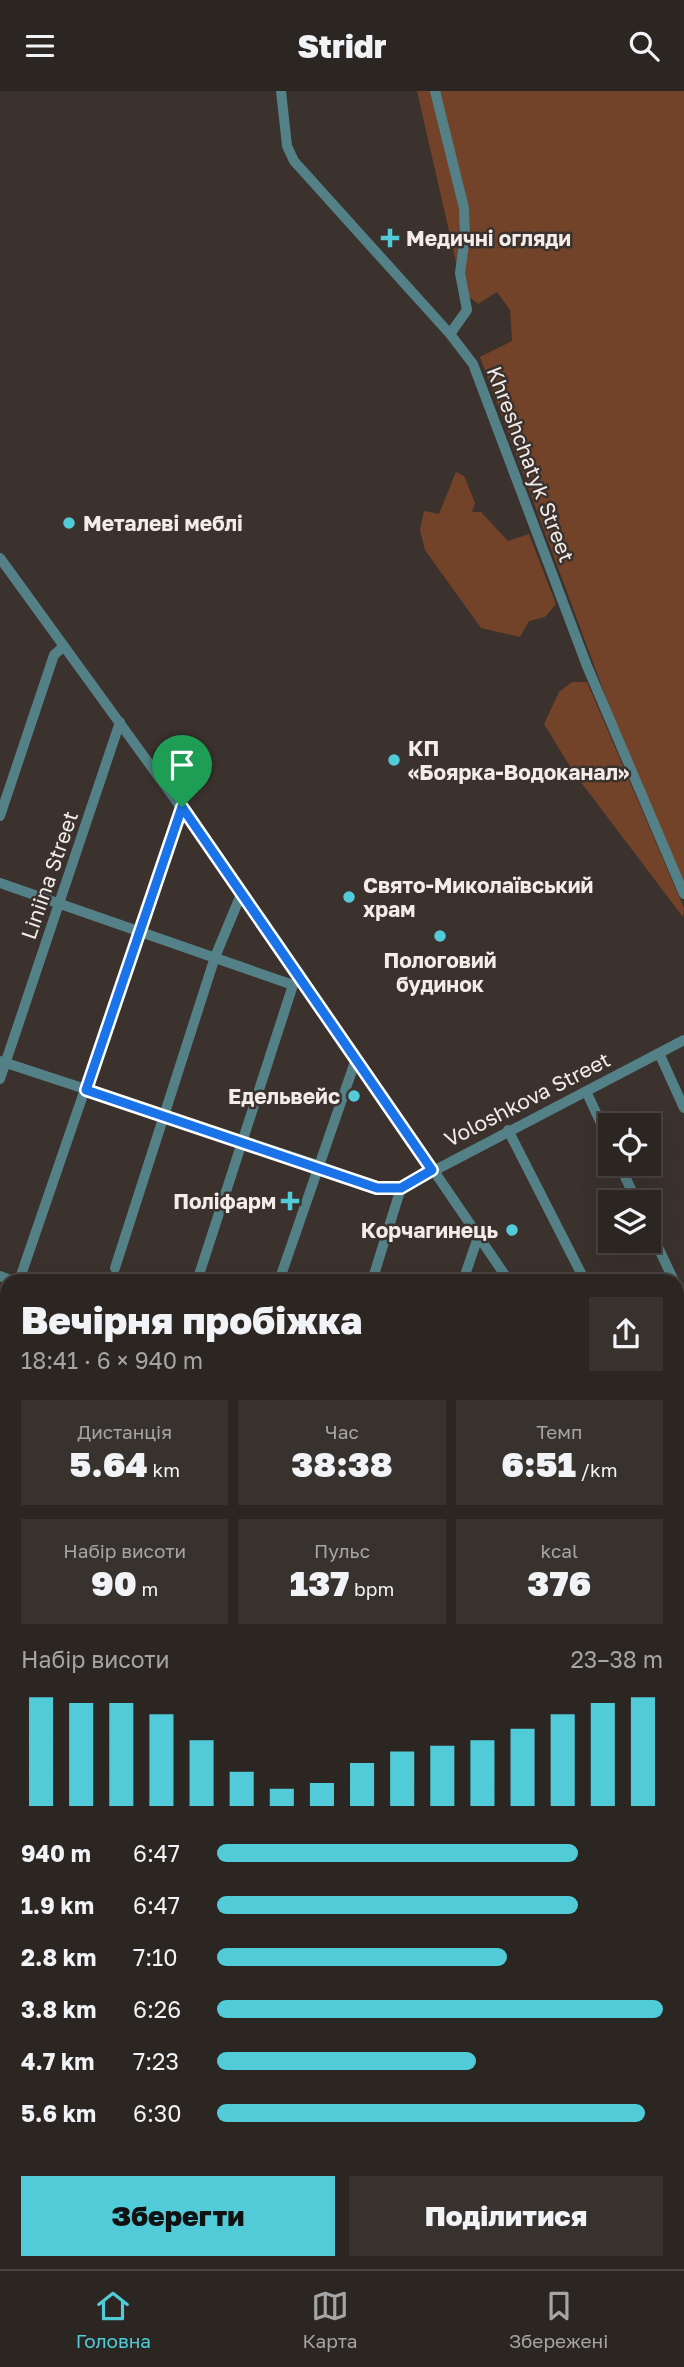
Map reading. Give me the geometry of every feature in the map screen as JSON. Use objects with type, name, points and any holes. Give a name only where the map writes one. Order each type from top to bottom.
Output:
[{"type":"street","name":"Khreshchatyk Street","points":[[281,91],[286,146],[294,162],[450,334],[473,363],[587,666],[684,894]]},
{"type":"street","points":[[435,91],[464,208],[460,272],[467,310],[450,334]]},
{"type":"street","points":[[2,564],[182,807],[242,892],[298,982],[356,1059],[504,1274]]},
{"type":"street","points":[[0,816],[54,655],[64,646]]},
{"type":"street","name":"Liniina Street","points":[[0,1079],[3,1062],[60,903],[120,722]]},
{"type":"street","points":[[19,1274],[86,1090],[138,929],[182,807]]},
{"type":"street","points":[[0,883],[215,957],[298,982]]},
{"type":"street","points":[[115,1268],[215,957],[242,892]]},
{"type":"street","points":[[199,1274],[241,1142],[298,982]]},
{"type":"street","name":"Voloshkova Street","points":[[401,1188],[684,1040]]},
{"type":"street","points":[[659,1053],[684,1108]]},
{"type":"street","points":[[281,1274],[356,1059]]},
{"type":"street","points":[[3,1062],[320,1166],[377,1188],[401,1188],[374,1274]]},
{"type":"street","points":[[586,1091],[598,1117]]},
{"type":"street","points":[[508,1130],[581,1274]]},
{"type":"street","points":[[465,1274],[478,1237]]},
{"type":"street","points":[[661,1253],[671,1274]]},
{"type":"shaded area","points":[[417,91],[684,91],[684,883],[638,784],[480,357],[512,341],[510,310],[497,292],[478,304],[463,292]]},
{"type":"shaded area","points":[[456,472],[464,476],[475,503],[472,512],[481,512],[508,541],[529,534],[556,604],[545,617],[529,621],[520,637],[481,628],[425,550],[420,530],[424,511],[439,514]]},
{"type":"shaded area","points":[[572,682],[587,682],[684,908],[683,917],[574,773],[544,724],[559,692]]},
{"type":"place","name":"Медичні огляди","points":[[390,238]]},
{"type":"place","name":"Металеві меблі","points":[[69,523]]},
{"type":"place","name":"КП «Боярка-Водоканал»","points":[[394,760]]},
{"type":"place","name":"Свято-Миколаївський храм","points":[[349,897]]},
{"type":"place","name":"Пологовий будинок","points":[[440,936]]},
{"type":"place","name":"Едельвейс","points":[[354,1096]]},
{"type":"place","name":"Поліфарм","points":[[290,1201]]},
{"type":"place","name":"Корчагинець","points":[[512,1230]]},
{"type":"route","points":[[182,807],[264,922],[432,1170],[401,1188],[377,1188],[320,1166],[306,1164],[86,1090],[138,929],[182,807]]}]
